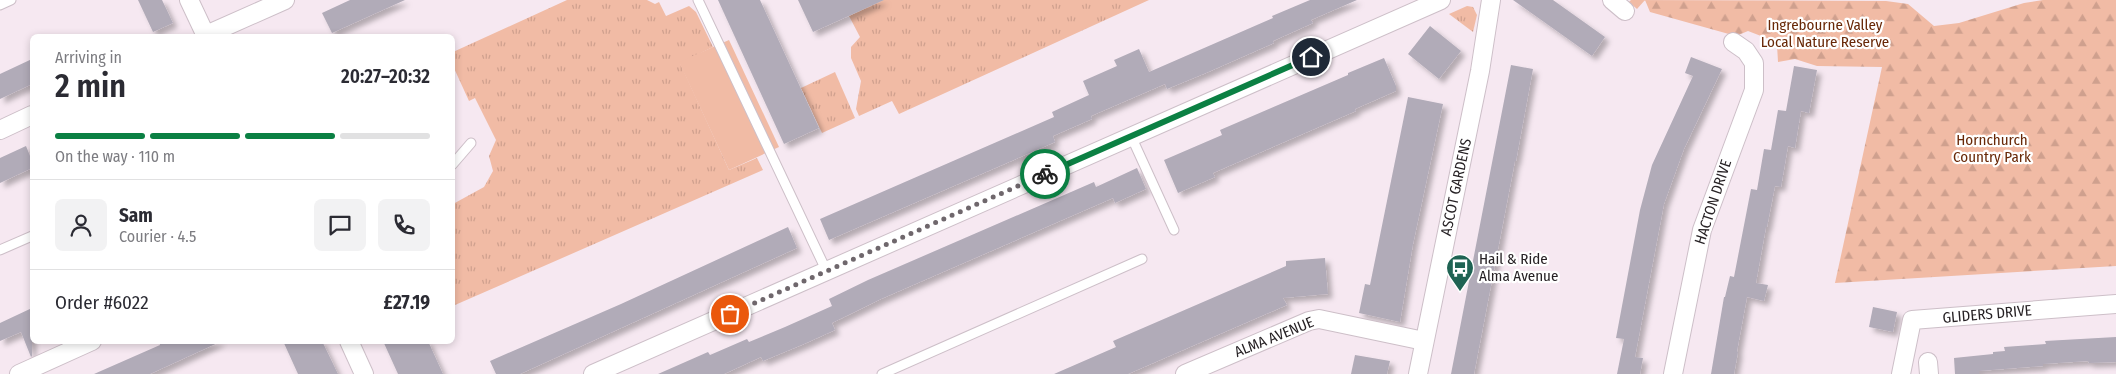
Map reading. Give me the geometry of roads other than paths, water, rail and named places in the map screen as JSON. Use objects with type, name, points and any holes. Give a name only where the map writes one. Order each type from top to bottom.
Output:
[{"type":"street","points":[[190,0],[204,34]]},
{"type":"street","points":[[209,34],[285,0]]},
{"type":"street","points":[[593,374],[1441,0]]},
{"type":"street","name":"ASCOT GARDENS","points":[[1418,374],[1480,71],[1491,0]]},
{"type":"street","name":"HACTON DRIVE","points":[[1673,374],[1702,230],[1754,90],[1754,63],[1746,51],[1732,42]]},
{"type":"street","points":[[0,130],[30,117]]},
{"type":"street","name":"GLIDERS DRIVE","points":[[1901,374],[1912,320],[2116,304]]},
{"type":"street","name":"ALMA AVENUE","points":[[1186,374],[1310,321],[1319,319],[1424,341]]},
{"type":"street","points":[[20,374],[85,344]]},
{"type":"street","points":[[350,344],[364,374]]},
{"type":"lane","points":[[0,5],[11,0]]},
{"type":"lane","points":[[698,0],[827,272]]},
{"type":"lane","points":[[1131,136],[1174,230]]},
{"type":"lane","points":[[455,162],[472,143]]},
{"type":"lane","points":[[0,250],[30,237]]},
{"type":"lane","points":[[882,374],[1142,259]]},
{"type":"place","name":"Hail & Ride Alma Avenue","points":[[1460,292]]},
{"type":"park label","name":"Ingrebourne Valley Local Nature Reserve","points":[[1825,34]]},
{"type":"park label","name":"Hornchurch Country Park","points":[[1992,148]]}]
